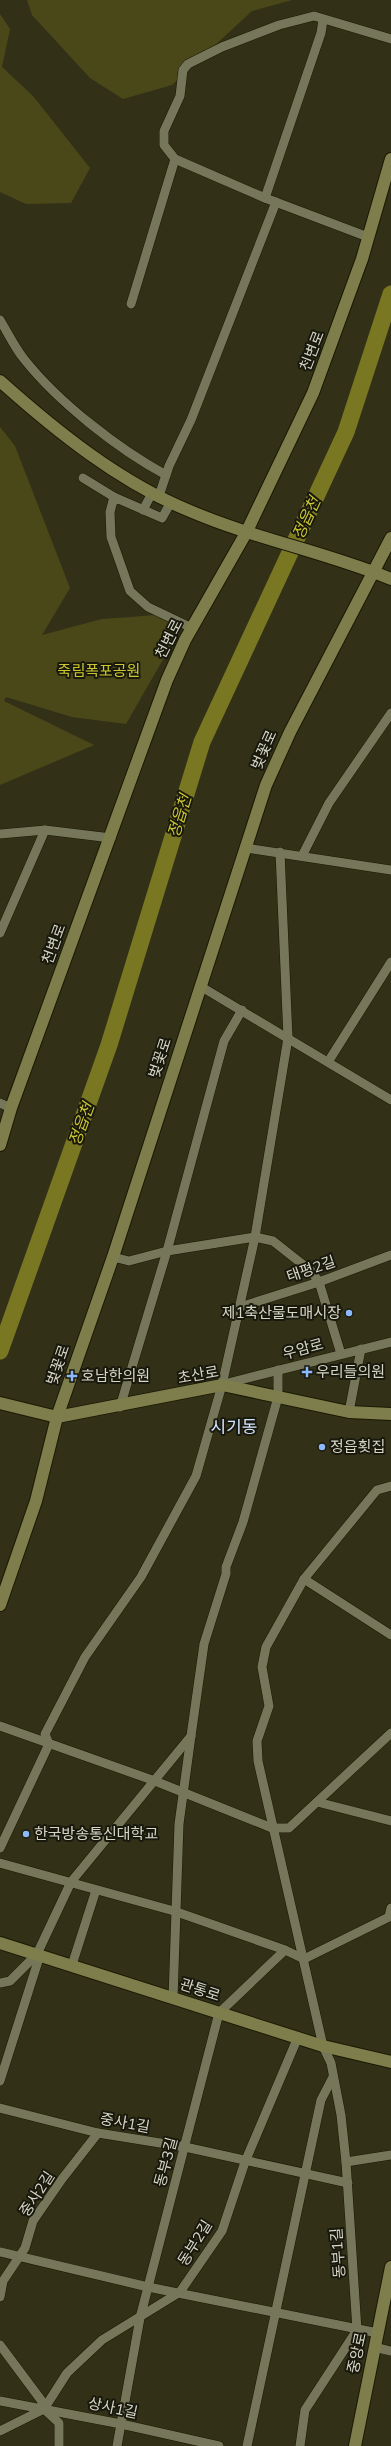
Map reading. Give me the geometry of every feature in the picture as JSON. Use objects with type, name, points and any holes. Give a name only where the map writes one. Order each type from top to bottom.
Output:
[{"type":"street","points":[[368,237],[265,198],[175,158],[164,145],[164,131],[180,96],[183,70],[188,64],[222,47],[279,25],[314,16],[323,20],[391,39]]},
{"type":"street","points":[[265,198],[322,33],[323,20]]},
{"type":"street","points":[[131,304],[175,158]]},
{"type":"street","name":"천변로","points":[[0,1145],[6,1105],[111,838],[167,680],[192,628],[246,533],[313,393],[368,237],[391,159]]},
{"type":"street","points":[[143,510],[156,495],[191,420],[276,202]]},
{"type":"street","points":[[0,320],[23,358],[42,380],[120,446],[166,475]]},
{"type":"street","points":[[0,381],[31,409],[91,453],[156,495],[246,533],[373,572],[391,579]]},
{"type":"street","points":[[83,478],[114,497],[162,518],[171,502]]},
{"type":"street","points":[[114,497],[110,512],[111,537],[130,591],[148,607],[192,628]]},
{"type":"street","name":"벚꽃로","points":[[0,1605],[36,1501],[57,1417],[113,1257],[266,785],[290,732],[391,538]]},
{"type":"street","points":[[302,856],[329,803],[391,713]]},
{"type":"street","points":[[0,834],[45,830],[111,838]]},
{"type":"street","points":[[0,932],[45,830]]},
{"type":"street","points":[[246,848],[391,870]]},
{"type":"street","points":[[49,1744],[44,1734],[85,1657],[141,1577],[196,1476],[222,1385],[255,1237],[288,1038],[280,852]]},
{"type":"street","points":[[328,1062],[391,962]]},
{"type":"street","points":[[200,986],[391,1100]]},
{"type":"street","points":[[120,1407],[167,1251],[224,1041],[242,1010]]},
{"type":"street","points":[[113,1257],[129,1261],[167,1251],[255,1237],[274,1241],[311,1271],[319,1282],[341,1354]]},
{"type":"street","name":"태평2길","points":[[240,1307],[319,1282],[391,1255]]},
{"type":"street","name":"우암로","points":[[222,1385],[391,1342]]},
{"type":"street","points":[[349,1412],[361,1349]]},
{"type":"street","points":[[173,1998],[174,1911],[179,1824],[204,1644],[226,1574],[226,1567],[243,1522],[278,1397],[278,1370]]},
{"type":"street","name":"초산로","points":[[57,1417],[120,1407],[222,1385],[349,1412],[391,1414]]},
{"type":"street","points":[[0,1402],[57,1417]]},
{"type":"street","name":"동부1길","points":[[357,2330],[346,2162],[331,2063],[323,2046],[287,1880],[272,1828],[258,1761],[257,1742],[269,1706],[262,1667],[266,1647],[304,1579],[377,1490],[391,1486]]},
{"type":"street","points":[[304,1579],[391,1635]]},
{"type":"street","points":[[0,1726],[155,1781],[272,1828],[289,1828],[391,1733]]},
{"type":"street","points":[[0,2081],[38,1955],[71,1882],[191,1736]]},
{"type":"street","points":[[0,1848],[49,1744]]},
{"type":"street","points":[[317,1802],[391,1821]]},
{"type":"street","points":[[0,1863],[174,1911],[285,1950],[304,1959],[390,1914]]},
{"type":"street","points":[[72,1965],[96,1890]]},
{"type":"street","name":"관통로","points":[[0,1943],[323,2046],[391,2062]]},
{"type":"street","points":[[219,2013],[285,1950]]},
{"type":"street","points":[[0,1984],[10,1981],[38,1955]]},
{"type":"street","name":"동부3길","points":[[117,2446],[140,2318],[219,2013]]},
{"type":"street","name":"동부2길","points":[[44,2409],[67,2373],[102,2340],[180,2292],[222,2231],[245,2162],[298,2037]]},
{"type":"street","points":[[247,2446],[321,2100],[333,2077]]},
{"type":"street","name":"중사1길","points":[[0,2108],[98,2133],[185,2147],[245,2162],[348,2183]]},
{"type":"street","name":"중사2길","points":[[0,2296],[3,2281],[25,2248],[33,2221],[98,2133]]},
{"type":"street","points":[[346,2162],[391,2155]]},
{"type":"street","points":[[0,2252],[148,2286],[357,2330],[378,2333]]},
{"type":"street","name":"중앙로","points":[[355,2446],[391,2267]]},
{"type":"street","points":[[300,2446],[305,2410],[357,2330]]},
{"type":"street","points":[[0,2344],[41,2400],[44,2409],[59,2423],[59,2446]]},
{"type":"street","points":[[374,2347],[391,2351]]},
{"type":"street","name":"상사1길","points":[[0,2401],[122,2424],[219,2446]]},
{"type":"street","points":[[0,2431],[44,2409]]},
{"type":"green space","points":[[27,0],[292,0],[252,11],[172,85],[123,99],[90,78],[32,15]]},
{"type":"green space","points":[[0,14],[10,29],[2,67],[33,96],[90,168],[71,203],[26,204],[0,192]]},
{"type":"green space","name":"죽림폭포공원","points":[[0,427],[15,446],[70,588],[42,635],[102,619],[155,615],[181,628],[126,724],[72,717],[6,697],[4,701],[94,745],[0,785]]},
{"type":"waterway","name":"정읍천","points":[[0,1351],[109,1045],[202,742],[346,432],[391,294]]},
{"type":"place","name":"제1축산물도매시장","points":[[349,1313]]},
{"type":"place","name":"우리들의원","points":[[307,1372]]},
{"type":"place","name":"호남한의원","points":[[72,1376]]},
{"type":"place","name":"정읍횟집","points":[[322,1447]]},
{"type":"place","name":"한국방송통신대학교","points":[[26,1834]]},
{"type":"district","name":"시기동","points":[[234,1427]]}]
